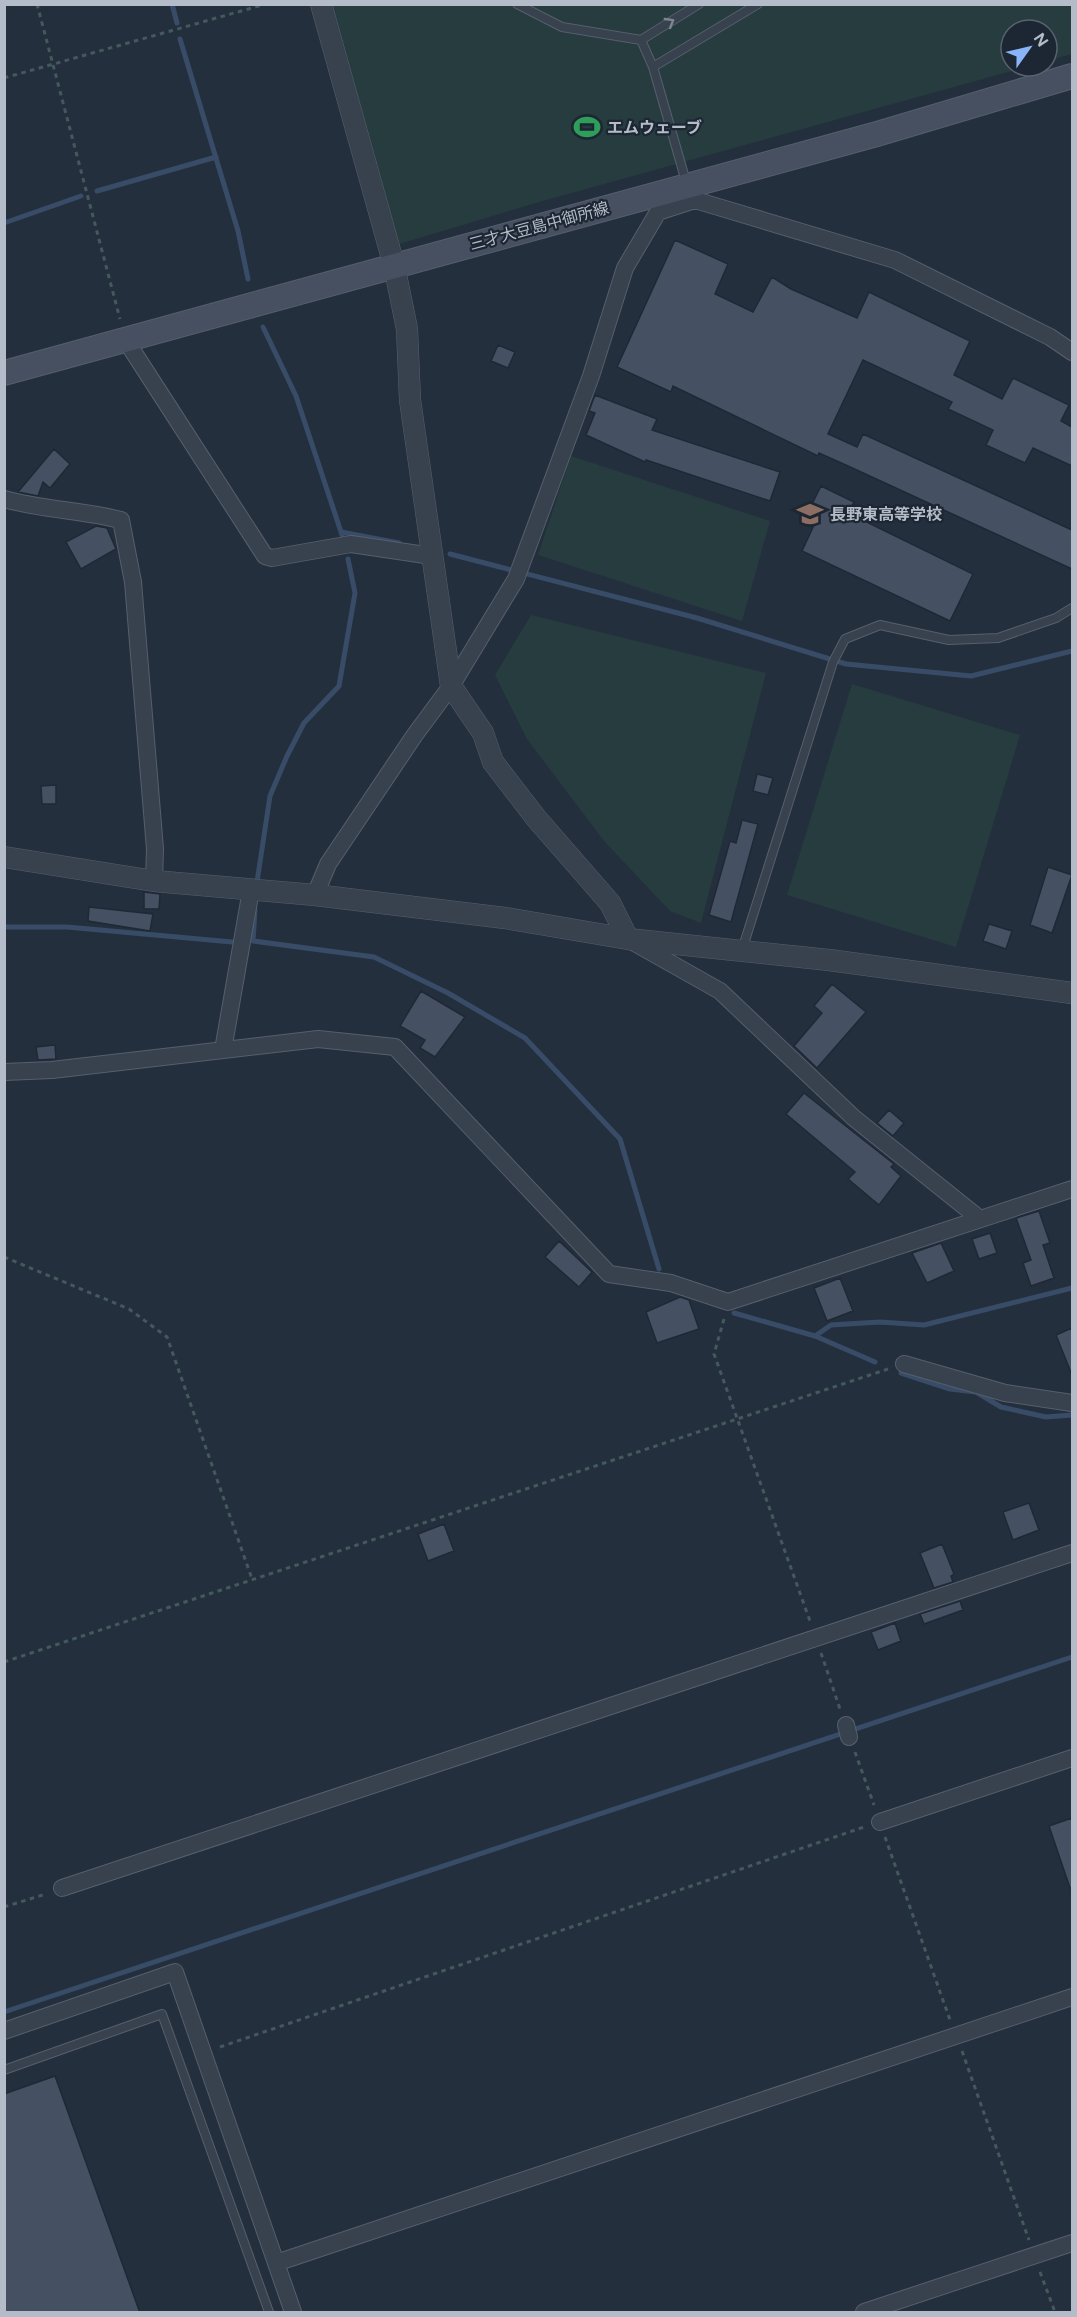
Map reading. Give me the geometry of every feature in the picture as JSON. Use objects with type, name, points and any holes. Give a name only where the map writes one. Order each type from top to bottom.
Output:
[{"type":"main road","name":"三才大豆島中御所線","points":[[4,373],[394,265],[691,193],[1072,76]]},
{"type":"street","points":[[321,4],[394,265],[407,329],[410,400],[451,686],[483,733],[493,762],[536,818],[610,903],[628,939],[720,992],[854,1118],[980,1219]]},
{"type":"street","points":[[315,896],[328,864],[451,686],[518,573],[591,376],[625,268],[658,212],[691,193],[895,260],[1050,337],[1072,352]]},
{"type":"street","points":[[125,339],[265,556],[272,558],[351,544],[432,556]]},
{"type":"street","points":[[4,498],[27,505],[100,514],[120,520],[133,582],[155,849],[154,881]]},
{"type":"street","points":[[4,856],[154,881],[315,896],[505,918],[628,939],[742,951],[1072,993]]},
{"type":"street","points":[[223,1050],[250,890]]},
{"type":"street","points":[[4,1072],[52,1070],[318,1039],[395,1047],[609,1274],[670,1283],[728,1302],[1072,1189]]},
{"type":"street","points":[[904,1364],[1005,1393],[1072,1403]]},
{"type":"street","points":[[62,1888],[817,1640],[1072,1553]]},
{"type":"street","points":[[880,1822],[1072,1758]]},
{"type":"street","points":[[4,2031],[175,1972],[293,2313]]},
{"type":"street","points":[[276,2263],[1072,1997]]},
{"type":"street","points":[[864,2313],[1072,2243]]},
{"type":"lane","points":[[517,4],[562,27],[641,40],[699,4]]},
{"type":"lane","points":[[653,67],[758,4]]},
{"type":"lane","points":[[641,40],[653,67],[691,193]]},
{"type":"lane","points":[[742,951],[834,659],[845,639],[880,625],[949,640],[974,641],[998,638],[1056,618],[1072,608]]},
{"type":"lane","points":[[4,2070],[162,2014],[269,2313]]},
{"type":"path","points":[[37,4],[125,339]]},
{"type":"path","points":[[4,78],[266,4]]},
{"type":"path","points":[[4,1257],[129,1309],[167,1337],[252,1579]]},
{"type":"path","points":[[728,1302],[714,1354],[735,1419],[817,1640],[847,1731]]},
{"type":"path","points":[[4,1662],[904,1364]]},
{"type":"path","points":[[203,2052],[880,1822]]},
{"type":"path","points":[[4,1907],[62,1888]]},
{"type":"green space","name":"エムウェーブ","points":[[330,5],[1072,5],[1072,54],[1059,58],[1059,18],[999,18],[999,75],[539,202],[396,245]]},
{"type":"green space","points":[[571,456],[770,521],[742,621],[538,555]]},
{"type":"green space","points":[[531,615],[766,673],[701,923],[670,911],[604,841],[527,739],[495,675]]},
{"type":"green space","points":[[852,684],[1020,735],[956,947],[787,895]]},
{"type":"building","points":[[675,240],[728,264],[715,294],[753,312],[772,277],[791,289],[857,318],[869,292],[970,341],[954,375],[1002,399],[1013,378],[1069,405],[1061,421],[1072,427],[1072,466],[1033,448],[1025,463],[986,445],[993,430],[948,409],[952,402],[863,360],[828,434],[857,447],[863,434],[1072,530],[1072,569],[819,453],[818,456],[673,386],[671,392],[617,367]]},
{"type":"building","points":[[498,345],[515,352],[508,368],[491,361]]},
{"type":"building","points":[[595,395],[657,419],[652,430],[780,472],[770,501],[646,460],[645,462],[586,435],[595,413],[589,411]]},
{"type":"building","points":[[54,449],[70,464],[50,488],[43,482],[38,496],[18,492]]},
{"type":"building","points":[[821,486],[854,502],[848,513],[973,574],[950,621],[802,551],[821,510],[811,506]]},
{"type":"building","points":[[96,526],[107,528],[116,549],[81,569],[66,542]]},
{"type":"building","points":[[757,774],[773,778],[768,795],[753,791]]},
{"type":"building","points":[[56,785],[56,804],[42,804],[41,786]]},
{"type":"building","points":[[742,820],[758,824],[731,922],[709,915],[730,841],[736,843]]},
{"type":"building","points":[[1048,867],[1072,875],[1052,933],[1030,925]]},
{"type":"building","points":[[144,892],[160,894],[159,909],[144,909]]},
{"type":"building","points":[[89,907],[153,914],[150,931],[88,921]]},
{"type":"building","points":[[989,924],[1012,931],[1006,949],[983,941]]},
{"type":"building","points":[[832,984],[866,1012],[817,1068],[794,1046],[822,1013],[814,1006]]},
{"type":"building","points":[[421,991],[465,1017],[435,1057],[420,1048],[425,1040],[400,1026]]},
{"type":"building","points":[[55,1045],[56,1059],[38,1060],[36,1047]]},
{"type":"building","points":[[804,1093],[894,1164],[891,1167],[901,1176],[879,1205],[848,1179],[855,1172],[786,1114]]},
{"type":"building","points":[[889,1110],[904,1123],[893,1136],[877,1123]]},
{"type":"building","points":[[1039,1211],[1050,1243],[1043,1245],[1054,1278],[1031,1286],[1023,1263],[1031,1260],[1016,1218]]},
{"type":"building","points":[[990,1233],[997,1253],[979,1259],[972,1239]]},
{"type":"building","points":[[559,1241],[592,1272],[579,1287],[545,1257]]},
{"type":"building","points":[[941,1243],[954,1271],[927,1283],[912,1253]]},
{"type":"building","points":[[840,1278],[853,1311],[827,1321],[814,1288]]},
{"type":"building","points":[[680,1297],[689,1300],[699,1329],[657,1343],[646,1312]]},
{"type":"building","points":[[1072,1328],[1072,1375],[1056,1335]]},
{"type":"building","points":[[1029,1503],[1039,1530],[1013,1540],[1003,1512]]},
{"type":"building","points":[[444,1524],[454,1551],[428,1561],[418,1534]]},
{"type":"building","points":[[942,1544],[954,1574],[951,1576],[953,1582],[934,1588],[920,1553]]},
{"type":"building","points":[[960,1601],[963,1610],[924,1624],[920,1614]]},
{"type":"building","points":[[895,1623],[901,1641],[878,1650],[871,1632]]},
{"type":"building","points":[[1072,1818],[1072,1888],[1070,1888],[1049,1826]]},
{"type":"building","points":[[55,2076],[140,2313],[4,2313],[4,2094]]},
{"type":"waterway","points":[[172,4],[177,23]]},
{"type":"waterway","points":[[180,39],[238,231],[248,279]]},
{"type":"waterway","points":[[97,191],[216,157]]},
{"type":"waterway","points":[[4,223],[81,196]]},
{"type":"waterway","points":[[263,327],[296,396],[342,535]]},
{"type":"waterway","points":[[341,532],[399,543]]},
{"type":"waterway","points":[[450,554],[697,618],[846,664],[971,676],[1072,651]]},
{"type":"waterway","points":[[257,882],[270,796],[304,723],[339,686],[355,593],[348,559]]},
{"type":"waterway","points":[[255,910],[253,941],[374,957],[448,993],[525,1038],[620,1139],[659,1269]]},
{"type":"waterway","points":[[4,927],[67,927],[232,942]]},
{"type":"waterway","points":[[815,1336],[831,1325],[880,1322],[924,1325],[1072,1288]]},
{"type":"waterway","points":[[734,1313],[815,1336],[875,1362]]},
{"type":"waterway","points":[[901,1373],[950,1389],[976,1392],[1001,1407],[1046,1417],[1072,1415]]},
{"type":"waterway","points":[[4,2012],[1072,1657]]},
{"type":"place","name":"エムウェーブ","points":[[587,127]]},
{"type":"place","name":"長野東高等学校","points":[[810,514]]}]
